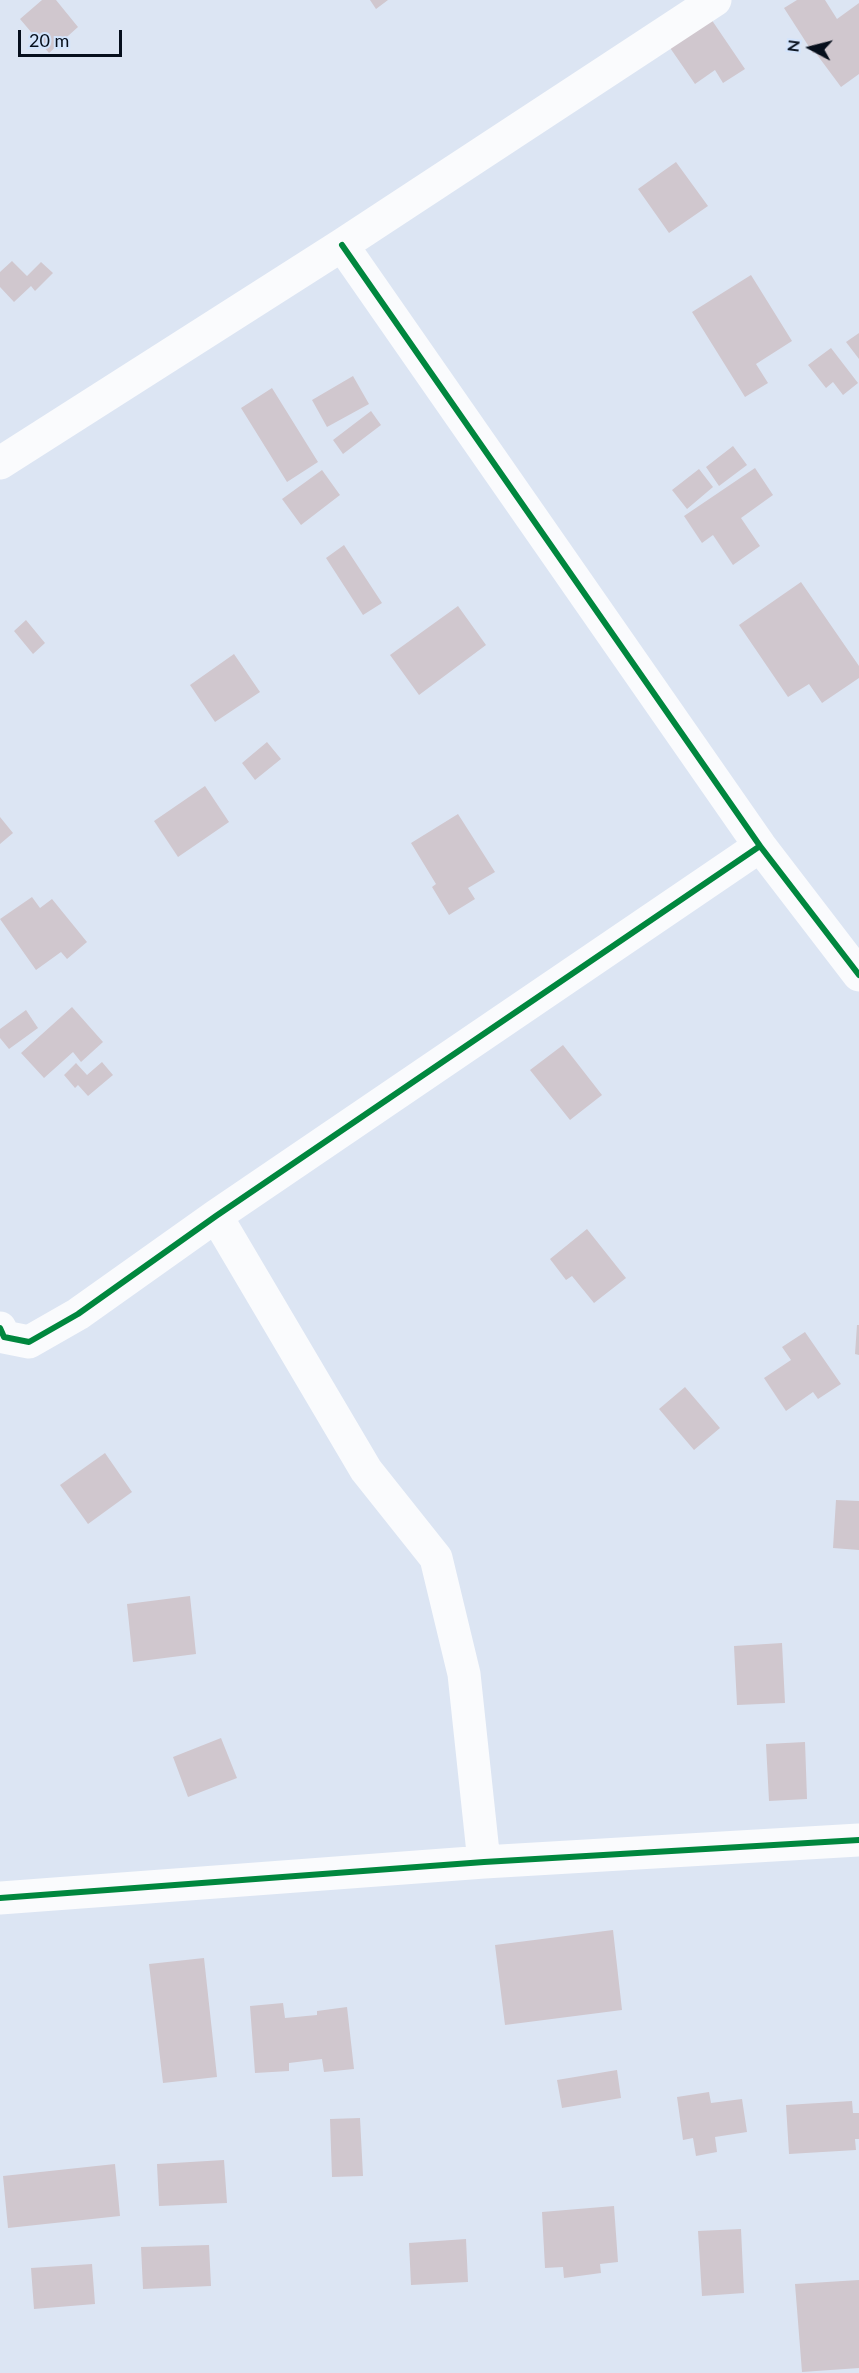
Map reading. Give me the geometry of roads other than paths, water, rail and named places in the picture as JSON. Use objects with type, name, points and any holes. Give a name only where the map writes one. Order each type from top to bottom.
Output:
[{"type":"street","points":[[0,463],[342,245],[715,0]]},
{"type":"street","points":[[342,245],[760,846],[859,975]]},
{"type":"street","points":[[0,1328],[4,1337],[29,1342],[78,1314],[216,1216],[760,846]]},
{"type":"street","points":[[216,1216],[366,1470],[436,1558],[464,1674],[484,1862]]},
{"type":"street","points":[[0,1898],[484,1862],[859,1840]]}]
